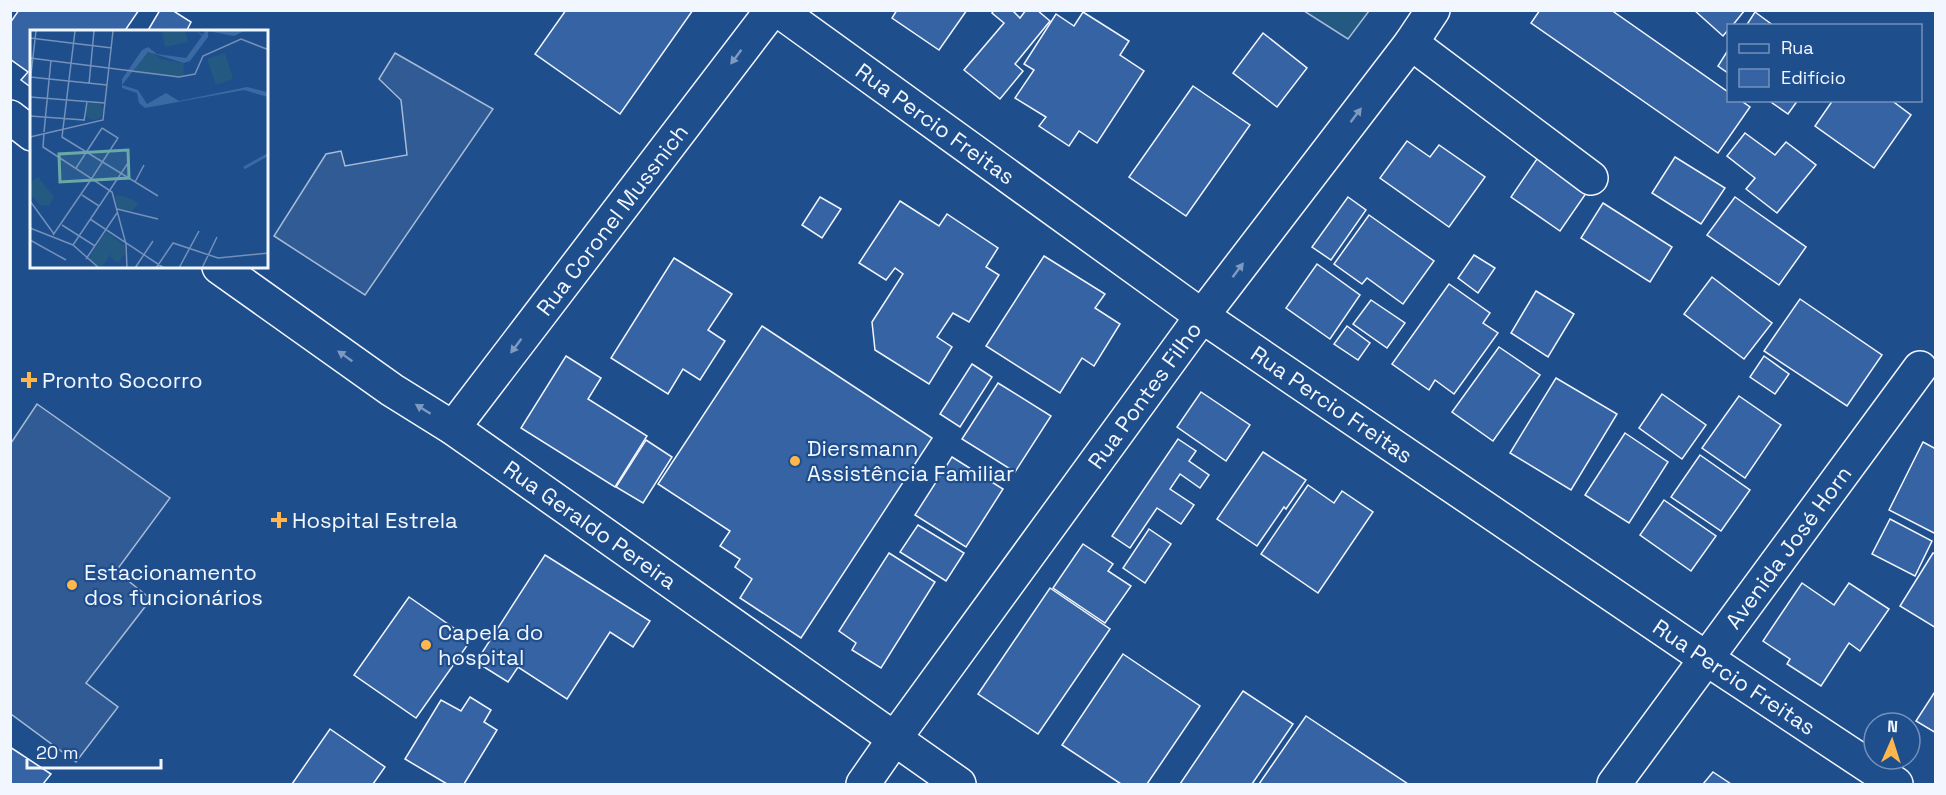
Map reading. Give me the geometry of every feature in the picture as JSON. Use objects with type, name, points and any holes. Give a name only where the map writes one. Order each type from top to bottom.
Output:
[{"type":"main road","name":"Rua Coronel Mussnich","points":[[453,428],[772,10]]},
{"type":"main road","name":"Rua Percio Freitas","points":[[778,10],[1202,316],[1707,659],[1896,784]]},
{"type":"main road","name":"Rua Pontes Filho","points":[[863,784],[1202,316],[1411,43],[1432,10]]},
{"type":"main road","points":[[1411,43],[1591,178]]},
{"type":"main road","points":[[10,117],[30,132]]},
{"type":"main road","name":"Rua Geraldo Pereira","points":[[220,268],[393,390],[453,428],[959,784]]},
{"type":"main road","name":"Avenida José Horn","points":[[1614,784],[1920,368]]},
{"type":"shaded area","points":[[1304,11],[1369,11],[1348,39]]},
{"type":"shaded area","points":[[395,53],[493,109],[365,295],[274,236],[326,154],[341,151],[345,166],[407,155],[401,100],[379,79]]},
{"type":"shaded area","name":"Estacionamento dos funcionários","points":[[37,404],[170,498],[116,571],[151,599],[86,683],[118,707],[76,762],[11,714],[11,443]]},
{"type":"building","points":[[19,10],[139,10],[125,30],[30,30],[30,87],[21,80],[28,72],[10,59],[10,23]]},
{"type":"building","points":[[160,10],[172,10],[191,22],[187,30],[148,30]]},
{"type":"building","points":[[566,10],[693,10],[620,114],[535,54]]},
{"type":"building","points":[[897,10],[967,10],[939,50],[892,18]]},
{"type":"building","points":[[994,10],[1012,10],[1020,18],[1026,10],[1037,10],[1050,21],[1015,64],[1023,71],[1000,99],[964,70],[1004,23],[992,13]]},
{"type":"building","points":[[1540,10],[1611,10],[1727,91],[1727,102],[1743,102],[1750,107],[1718,153],[1531,23]]},
{"type":"building","points":[[1694,10],[1745,10],[1734,24],[1727,24],[1727,31],[1723,36]]},
{"type":"building","points":[[1083,12],[1129,41],[1120,55],[1144,71],[1097,143],[1079,131],[1069,146],[1039,126],[1046,117],[1015,98],[1034,70],[1024,64],[1056,14],[1074,26]]},
{"type":"building","points":[[1755,12],[1771,24],[1747,24]]},
{"type":"building","points":[[1263,33],[1307,68],[1277,107],[1233,73]]},
{"type":"building","points":[[1727,52],[1727,72],[1718,66]]},
{"type":"building","points":[[1193,86],[1250,125],[1186,216],[1129,177]]},
{"type":"building","points":[[1771,102],[1797,102],[1788,114]]},
{"type":"building","points":[[1832,102],[1894,102],[1911,115],[1874,168],[1815,126]]},
{"type":"building","points":[[1745,133],[1775,155],[1786,142],[1816,165],[1777,213],[1746,189],[1755,178],[1727,156]]},
{"type":"building","points":[[1407,141],[1430,157],[1439,145],[1485,177],[1449,227],[1380,178]]},
{"type":"building","points":[[1539,156],[1589,189],[1560,231],[1511,197]]},
{"type":"building","points":[[1675,157],[1725,188],[1701,224],[1652,193]]},
{"type":"building","points":[[820,197],[841,209],[822,238],[802,225]]},
{"type":"building","points":[[1348,197],[1366,210],[1331,260],[1312,247]]},
{"type":"building","points":[[1735,197],[1806,247],[1779,285],[1707,235]]},
{"type":"building","points":[[900,201],[939,226],[947,214],[998,248],[986,267],[999,275],[969,322],[953,313],[937,337],[952,347],[929,384],[875,350],[872,322],[903,274],[895,268],[886,280],[859,263]]},
{"type":"building","points":[[1603,203],[1672,247],[1650,282],[1581,238]]},
{"type":"building","points":[[1369,215],[1434,261],[1403,304],[1367,278],[1362,284],[1334,264]]},
{"type":"building","points":[[1474,255],[1495,268],[1478,293],[1458,278]]},
{"type":"building","points":[[1044,256],[1105,294],[1095,308],[1120,324],[1094,366],[1082,358],[1060,393],[986,346]]},
{"type":"building","points":[[674,258],[732,294],[708,330],[725,341],[700,380],[683,369],[668,394],[611,358]]},
{"type":"building","points":[[1317,264],[1360,295],[1330,339],[1286,308]]},
{"type":"building","points":[[1712,277],[1772,323],[1744,359],[1684,314]]},
{"type":"building","points":[[1449,284],[1490,313],[1483,323],[1498,333],[1454,394],[1435,380],[1429,390],[1392,364]]},
{"type":"building","points":[[1536,291],[1574,314],[1548,357],[1511,333]]},
{"type":"building","points":[[1800,299],[1882,355],[1847,406],[1764,351]]},
{"type":"building","points":[[1371,300],[1405,323],[1387,348],[1353,324]]},
{"type":"building","name":"Diersmann Assistência Familiar","points":[[762,326],[932,438],[801,638],[740,598],[752,579],[735,567],[740,559],[720,546],[730,531],[658,484]]},
{"type":"building","points":[[1347,326],[1370,343],[1358,360],[1334,344]]},
{"type":"building","points":[[1499,347],[1540,375],[1493,441],[1452,412]]},
{"type":"building","points":[[566,356],[601,378],[588,399],[647,436],[615,487],[521,428]]},
{"type":"building","points":[[1764,356],[1789,374],[1775,394],[1750,377]]},
{"type":"building","points":[[972,364],[992,377],[960,427],[940,414]]},
{"type":"building","points":[[1556,378],[1617,414],[1571,490],[1510,453]]},
{"type":"building","points":[[998,383],[1051,416],[1015,472],[962,439]]},
{"type":"building","points":[[1201,392],[1250,425],[1226,461],[1177,427]]},
{"type":"building","points":[[1662,394],[1706,425],[1682,459],[1639,428]]},
{"type":"building","points":[[1739,396],[1781,425],[1745,478],[1702,448]]},
{"type":"building","points":[[1625,433],[1668,462],[1629,523],[1585,495]]},
{"type":"building","points":[[1178,439],[1196,451],[1189,461],[1209,475],[1200,488],[1180,474],[1170,489],[1194,505],[1181,524],[1157,508],[1130,548],[1112,536]]},
{"type":"building","points":[[646,440],[672,457],[643,503],[616,487]]},
{"type":"building","points":[[1923,442],[1936,449],[1936,534],[1889,510]]},
{"type":"building","points":[[1263,452],[1306,480],[1257,546],[1217,519]]},
{"type":"building","points":[[1700,455],[1750,490],[1721,531],[1671,497]]},
{"type":"building","points":[[952,457],[1003,489],[966,547],[915,515]]},
{"type":"building","points":[[1308,485],[1334,503],[1342,491],[1373,512],[1318,593],[1261,554]]},
{"type":"building","points":[[1664,500],[1716,536],[1691,571],[1640,535]]},
{"type":"building","points":[[1890,519],[1932,541],[1915,576],[1872,554]]},
{"type":"building","points":[[918,525],[964,553],[946,581],[900,552]]},
{"type":"building","points":[[1149,529],[1171,544],[1145,583],[1123,568]]},
{"type":"building","points":[[1083,544],[1113,564],[1108,571],[1131,586],[1105,623],[1053,588]]},
{"type":"building","points":[[889,553],[935,582],[881,668],[852,650],[856,643],[839,631]]},
{"type":"building","points":[[1933,553],[1936,554],[1936,628],[1900,606]]},
{"type":"building","points":[[545,555],[650,621],[633,647],[610,632],[567,699],[518,667],[508,682],[476,662]]},
{"type":"building","points":[[1802,583],[1834,605],[1849,583],[1889,609],[1860,651],[1849,643],[1821,686],[1787,664],[1790,659],[1763,641]]},
{"type":"building","points":[[1050,588],[1110,629],[1038,734],[978,694]]},
{"type":"building","points":[[409,597],[471,640],[416,718],[354,675]]},
{"type":"building","points":[[1123,654],[1200,706],[1147,784],[1121,784],[1062,745]]},
{"type":"building","points":[[1936,690],[1936,733],[1922,725],[1922,712]]},
{"type":"building","points":[[1243,691],[1293,724],[1252,784],[1180,784]]},
{"type":"building","points":[[470,697],[491,710],[484,722],[497,730],[464,784],[447,784],[405,759],[441,700],[461,711]]},
{"type":"building","points":[[1306,716],[1408,784],[1259,784]]},
{"type":"building","points":[[330,729],[385,767],[373,784],[292,784]]},
{"type":"building","points":[[10,747],[51,774],[43,784],[10,784]]},
{"type":"building","points":[[1713,772],[1731,784],[1703,784]]},
{"type":"place","name":"Pronto Socorro","points":[[29,380]]},
{"type":"place","name":"Diersmann Assistência Familiar","points":[[795,461]]},
{"type":"place","name":"Hospital Estrela","points":[[279,520]]},
{"type":"place","name":"Estacionamento dos funcionários","points":[[72,585]]},
{"type":"place","name":"Capela do hospital","points":[[426,645]]}]
